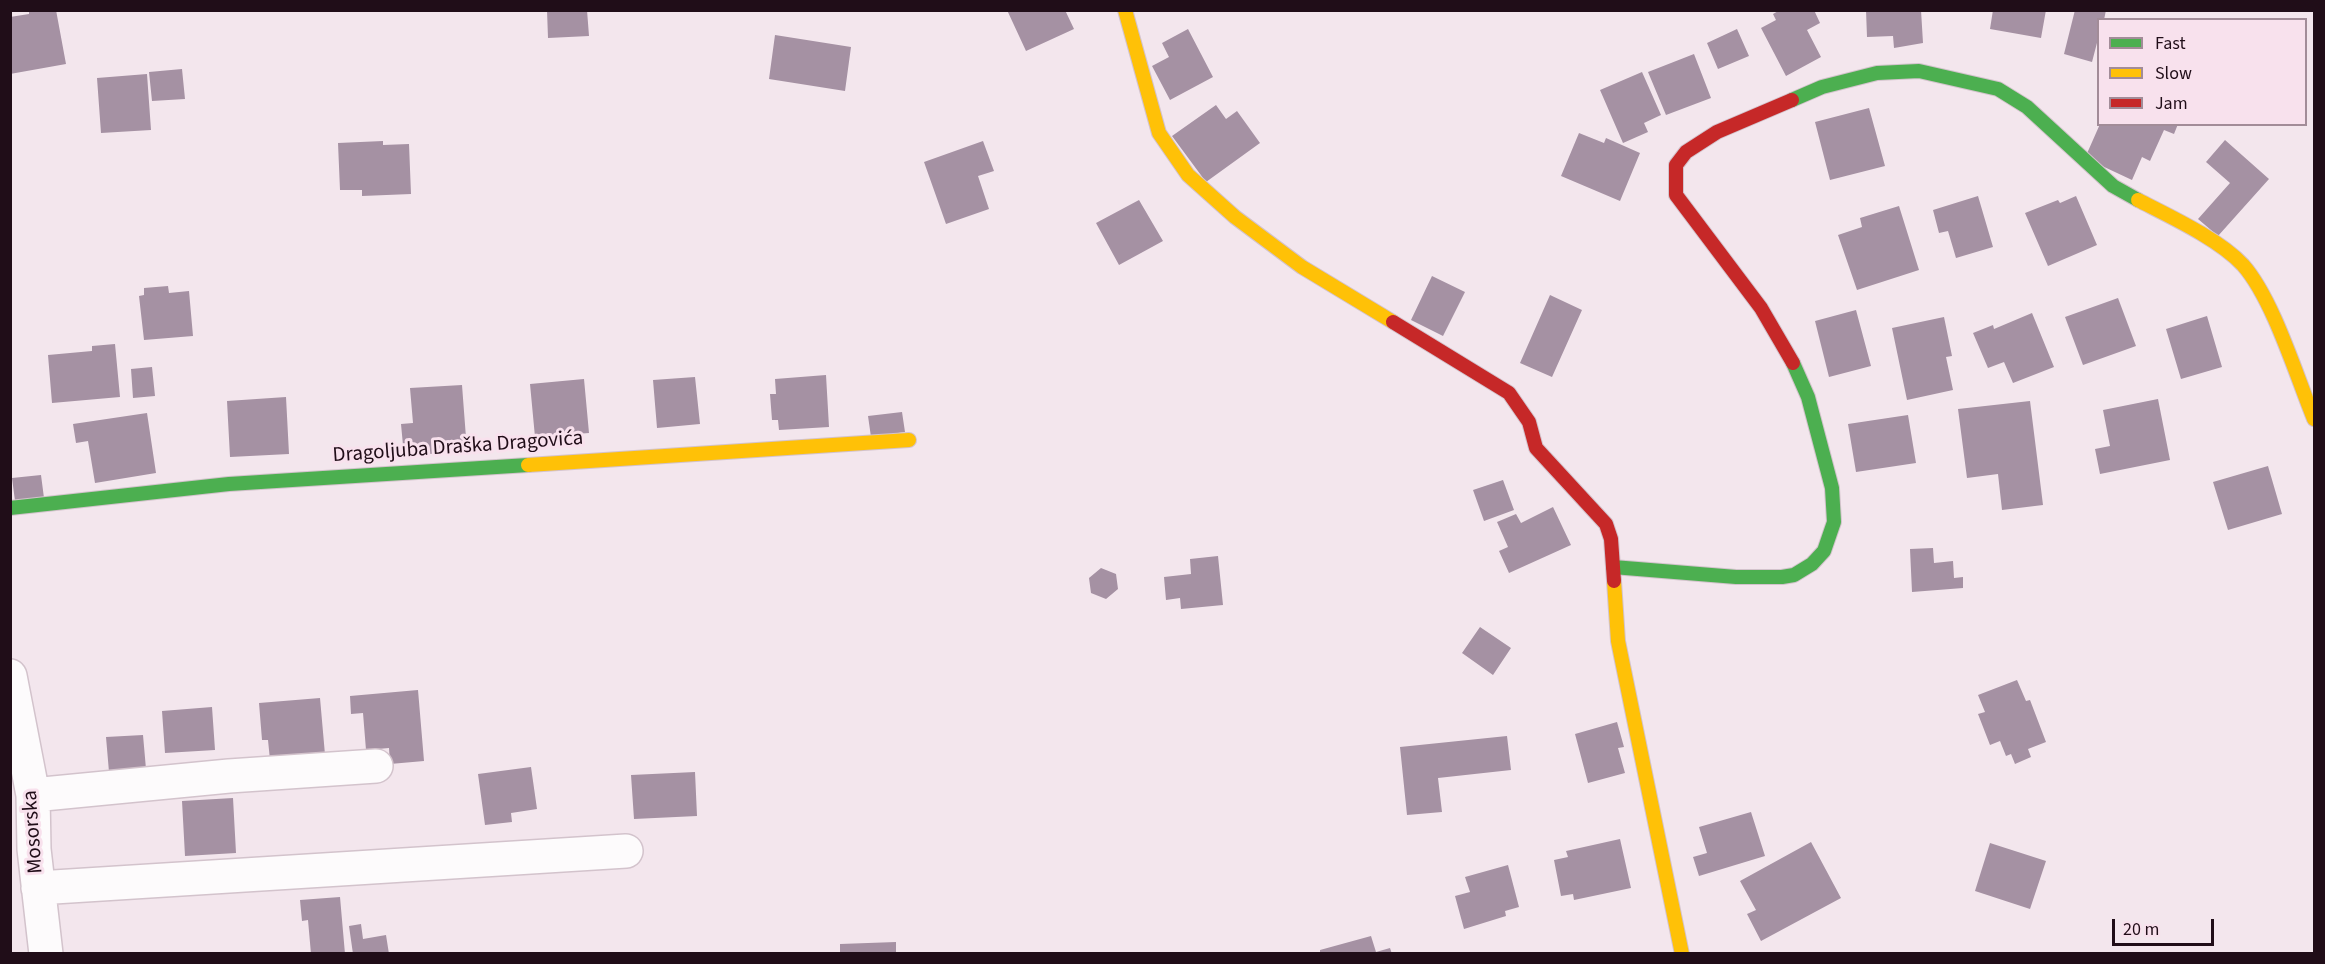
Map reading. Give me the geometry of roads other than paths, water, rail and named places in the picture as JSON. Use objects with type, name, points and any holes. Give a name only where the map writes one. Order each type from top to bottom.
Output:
[{"type":"street","points":[[1125,10],[1159,133],[1188,175],[1235,217],[1302,267],[1509,393],[1529,422],[1536,448],[1606,524],[1611,539],[1618,641],[1682,954]]},
{"type":"street","points":[[1613,567],[1738,576],[1792,576],[1813,563],[1831,540],[1836,520],[1834,489],[1801,379],[1771,325],[1676,195],[1676,165],[1686,152],[1718,132],[1822,87],[1877,73],[1919,71],[1998,89],[2027,107],[2113,186],[2196,231],[2241,263],[2259,285],[2314,419]]},
{"type":"street","name":"Dragoljuba Draška Dragovića","points":[[10,508],[228,484],[909,441]]},
{"type":"street","name":"Mosorska","points":[[10,676],[33,795],[22,852],[38,888],[46,954]]},
{"type":"street","points":[[33,795],[229,776],[376,766]]},
{"type":"street","points":[[38,888],[626,851]]}]
